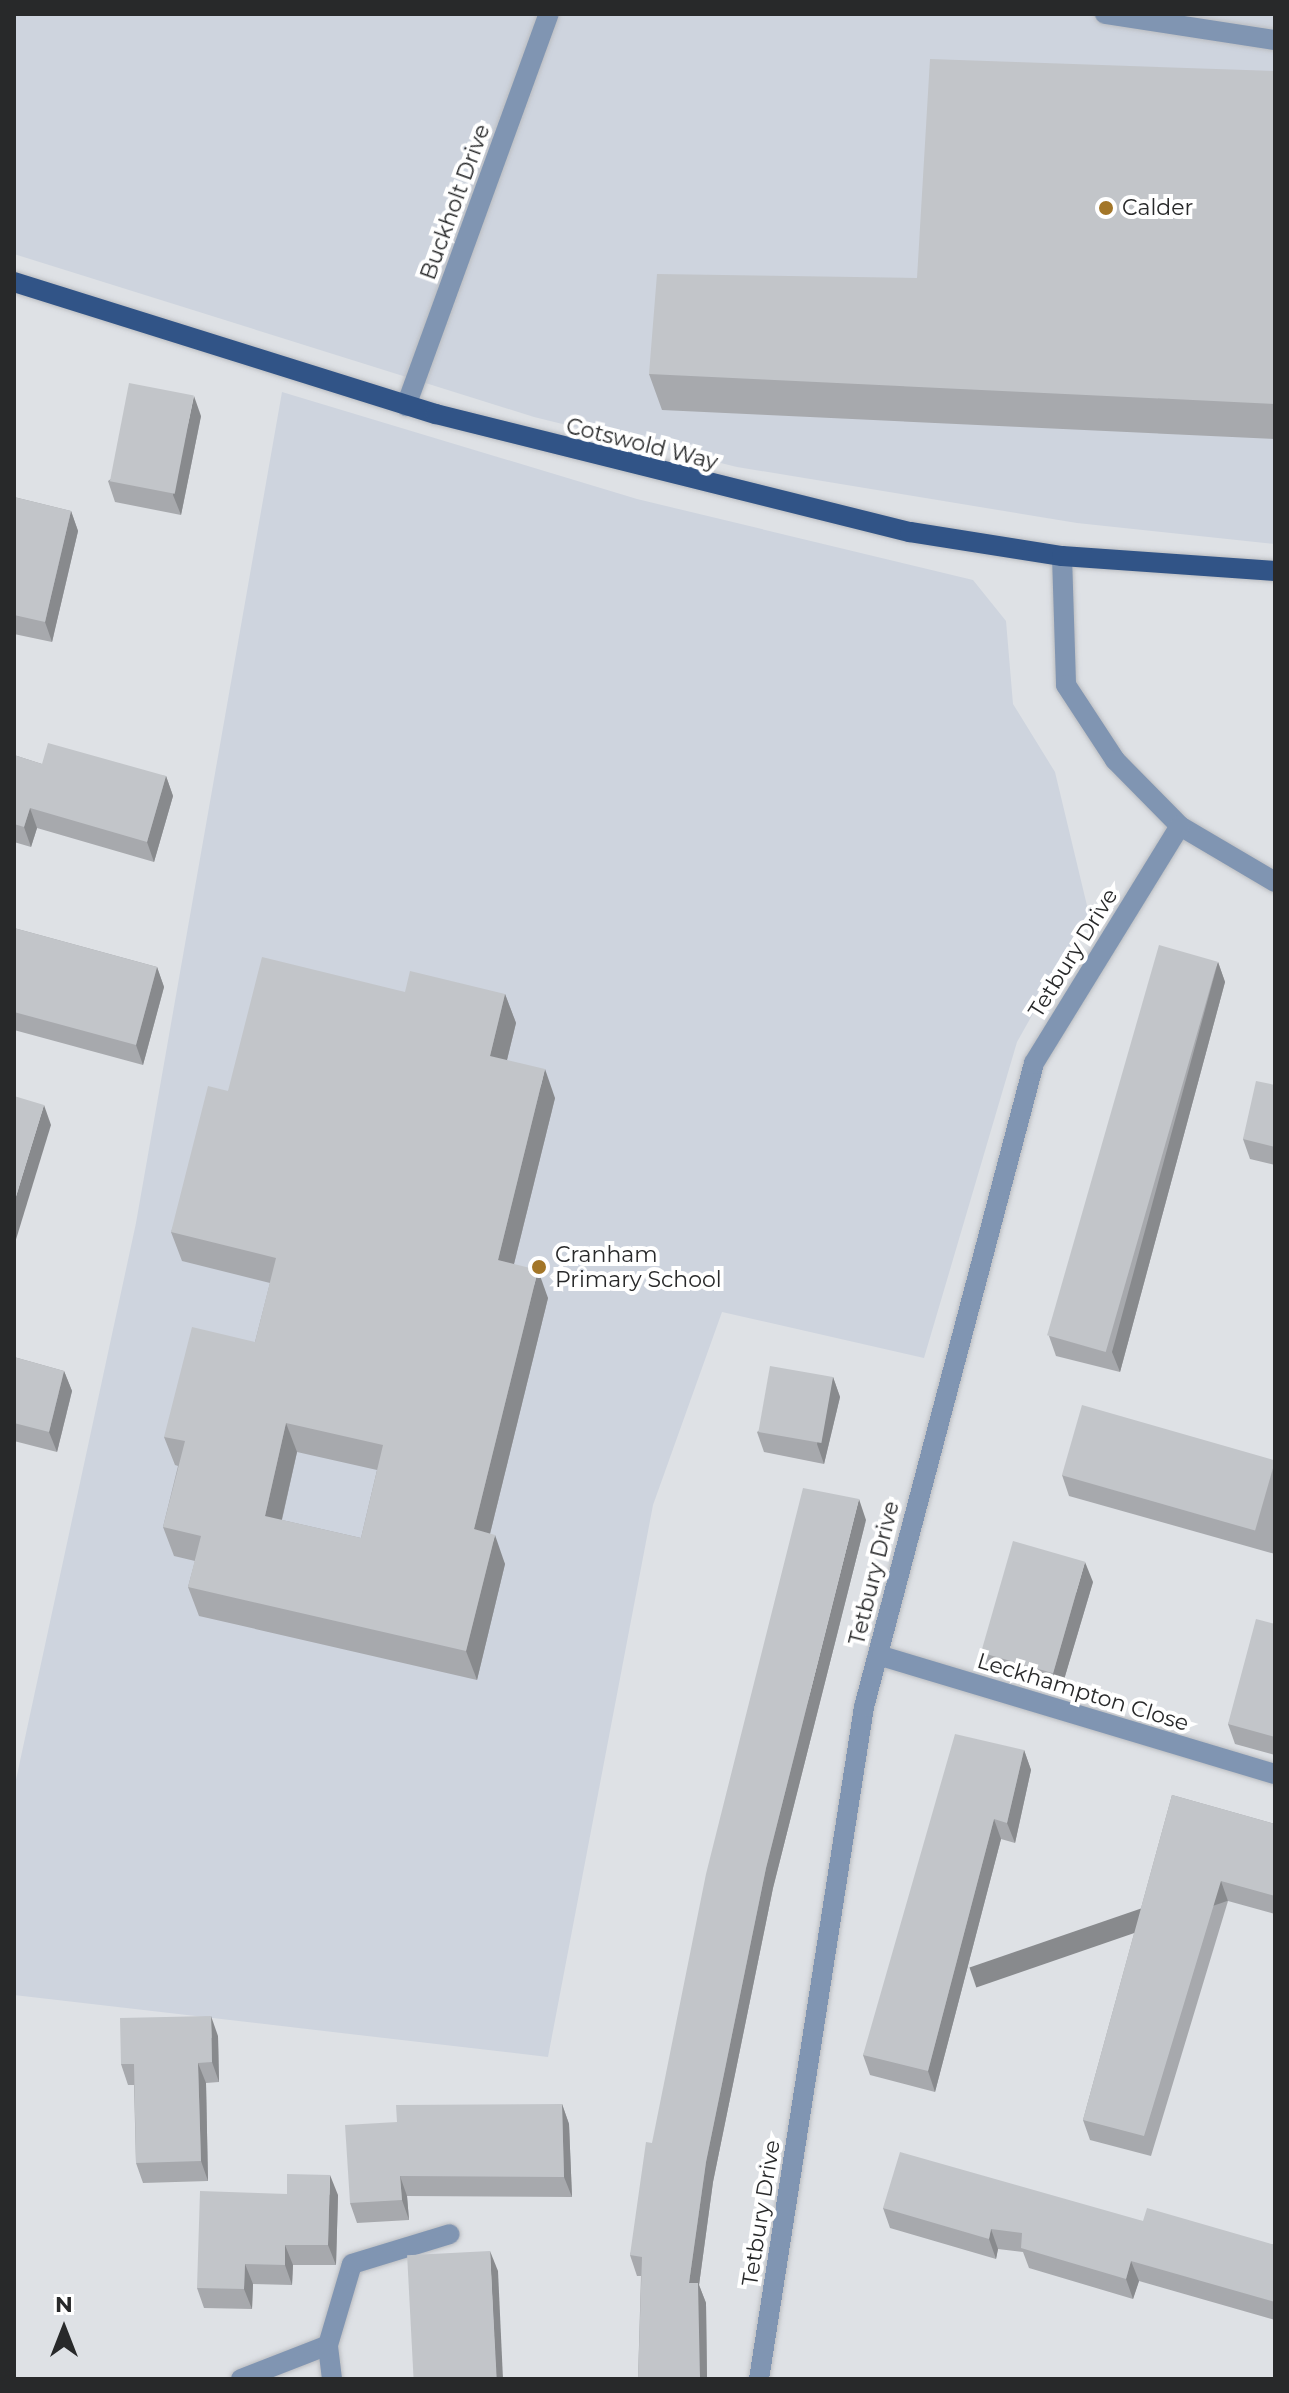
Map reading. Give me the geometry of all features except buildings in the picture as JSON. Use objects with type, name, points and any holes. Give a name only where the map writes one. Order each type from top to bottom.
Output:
[{"type":"main road","name":"Cotswold Way","points":[[14,282],[406,406],[895,528],[1062,556],[1275,571]]},
{"type":"street","name":"Buckholt Drive","points":[[406,406],[549,14]]},
{"type":"street","points":[[1105,14],[1275,40]]},
{"type":"street","points":[[1062,556],[1066,685],[1115,760],[1180,826],[1275,882]]},
{"type":"street","name":"Tetbury Drive","points":[[759,2379],[878,1655],[1034,1063],[1180,826]]},
{"type":"street","name":"Leckhampton Close","points":[[878,1655],[1275,1774]]},
{"type":"street","points":[[332,2379],[328,2345],[352,2264],[450,2234]]},
{"type":"street","points":[[241,2379],[328,2345]]},
{"type":"shaded area","points":[[14,14],[1275,14],[1275,544],[1077,523],[737,467],[534,417],[14,254]]},
{"type":"shaded area","name":"Cranham Primary School","points":[[282,392],[637,499],[973,580],[1006,621],[1013,704],[1055,772],[1089,914],[1017,1042],[924,1358],[722,1312],[653,1505],[548,2057],[14,1995],[14,1789],[136,1223]]},
{"type":"place","name":"Calder","points":[[1106,208]]},
{"type":"place","name":"Cranham Primary School","points":[[539,1267]]}]
